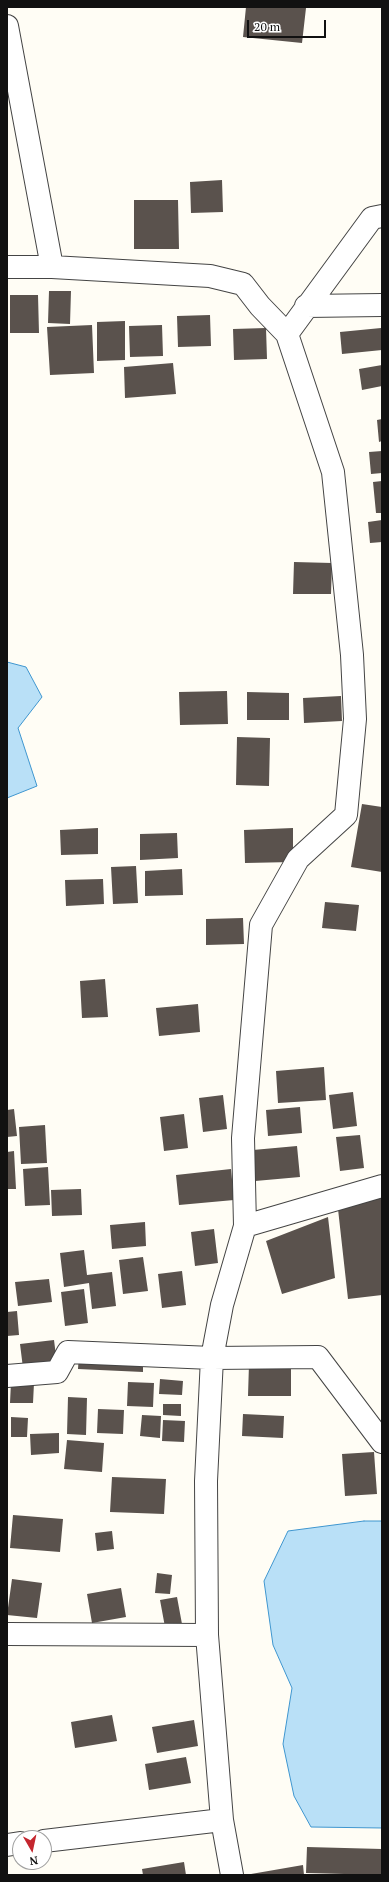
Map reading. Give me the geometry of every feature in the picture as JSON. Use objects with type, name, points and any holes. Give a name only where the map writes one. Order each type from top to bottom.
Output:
[{"type":"street","points":[[7,26],[52,267]]},
{"type":"street","points":[[287,334],[306,306],[372,218],[382,216]]},
{"type":"street","points":[[7,267],[52,267],[210,276],[243,284],[260,306],[287,334],[332,472],[352,655],[355,718],[346,815],[298,859],[261,925],[243,1138],[245,1226],[222,1305],[212,1358],[206,1481],[207,1635],[222,1820],[232,1875]]},
{"type":"street","points":[[306,306],[382,305]]},
{"type":"street","points":[[245,1226],[382,1186]]},
{"type":"street","points":[[7,1376],[58,1372],[68,1352],[212,1358],[318,1357],[382,1442]]},
{"type":"street","points":[[7,1634],[207,1635]]},
{"type":"street","points":[[52,1839],[222,1820]]},
{"type":"water","points":[[7,662],[26,667],[42,697],[18,728],[37,786],[7,798]]},
{"type":"water","points":[[364,1521],[382,1521],[382,1828],[311,1827],[294,1796],[283,1744],[292,1688],[273,1645],[264,1581],[288,1531]]},
{"type":"building","points":[[246,7],[306,8],[302,43],[243,37]]},
{"type":"building","points":[[222,180],[223,212],[191,213],[190,182]]},
{"type":"building","points":[[134,200],[178,200],[179,249],[134,249]]},
{"type":"building","points":[[49,291],[71,291],[70,324],[48,323]]},
{"type":"building","points":[[10,295],[38,295],[39,333],[10,333]]},
{"type":"building","points":[[210,315],[211,346],[178,347],[177,316]]},
{"type":"building","points":[[125,321],[125,360],[97,361],[97,322]]},
{"type":"building","points":[[92,325],[94,373],[50,375],[47,327]]},
{"type":"building","points":[[162,325],[163,356],[130,357],[129,326]]},
{"type":"building","points":[[266,328],[267,359],[234,360],[233,329]]},
{"type":"building","points":[[381,328],[382,350],[342,354],[340,332]]},
{"type":"building","points":[[173,363],[176,394],[125,398],[124,367]]},
{"type":"building","points":[[382,365],[382,386],[362,390],[359,369]]},
{"type":"building","points":[[382,419],[382,441],[379,442],[377,420]]},
{"type":"building","points":[[382,451],[382,473],[371,474],[369,452]]},
{"type":"building","points":[[382,481],[382,513],[376,513],[373,482]]},
{"type":"building","points":[[382,520],[382,542],[370,543],[368,522]]},
{"type":"building","points":[[294,562],[332,563],[331,594],[293,594]]},
{"type":"building","points":[[227,691],[228,724],[180,725],[179,692]]},
{"type":"building","points":[[247,692],[289,693],[289,720],[247,720]]},
{"type":"building","points":[[341,696],[342,721],[304,723],[303,698]]},
{"type":"building","points":[[237,737],[270,738],[269,786],[236,785]]},
{"type":"building","points":[[362,804],[382,807],[382,872],[351,867]]},
{"type":"building","points":[[98,828],[98,854],[61,855],[60,830]]},
{"type":"building","points":[[293,828],[293,862],[245,863],[244,830]]},
{"type":"building","points":[[177,833],[178,858],[140,860],[140,834]]},
{"type":"building","points":[[136,866],[138,903],[113,904],[111,867]]},
{"type":"building","points":[[182,869],[183,895],[145,896],[145,871]]},
{"type":"building","points":[[103,879],[104,904],[66,906],[65,880]]},
{"type":"building","points":[[325,902],[359,905],[356,931],[322,928]]},
{"type":"building","points":[[243,918],[244,944],[206,945],[206,919]]},
{"type":"building","points":[[105,979],[108,1017],[82,1018],[80,981]]},
{"type":"building","points":[[198,1004],[200,1032],[159,1036],[156,1008]]},
{"type":"building","points":[[324,1067],[326,1100],[278,1103],[276,1071]]},
{"type":"building","points":[[353,1092],[357,1126],[333,1129],[329,1095]]},
{"type":"building","points":[[223,1095],[227,1129],[203,1132],[199,1098]]},
{"type":"building","points":[[300,1107],[302,1133],[268,1136],[266,1110]]},
{"type":"building","points":[[14,1109],[17,1136],[7,1137],[7,1110]]},
{"type":"building","points":[[184,1114],[188,1148],[164,1151],[160,1117]]},
{"type":"building","points":[[45,1125],[47,1163],[21,1164],[19,1127]]},
{"type":"building","points":[[360,1135],[364,1168],[340,1171],[336,1137]]},
{"type":"building","points":[[297,1146],[300,1177],[244,1182],[242,1151]]},
{"type":"building","points":[[14,1151],[16,1189],[7,1189],[7,1152]]},
{"type":"building","points":[[48,1167],[50,1205],[25,1206],[23,1169]]},
{"type":"building","points":[[231,1169],[234,1200],[179,1205],[176,1175]]},
{"type":"building","points":[[81,1189],[82,1215],[52,1216],[51,1190]]},
{"type":"building","points":[[382,1197],[382,1295],[348,1299],[338,1209]]},
{"type":"building","points":[[328,1217],[335,1278],[282,1294],[266,1241]]},
{"type":"building","points":[[145,1222],[146,1246],[112,1249],[110,1225]]},
{"type":"building","points":[[214,1229],[218,1263],[195,1266],[191,1232]]},
{"type":"building","points":[[84,1250],[87,1275],[112,1272],[116,1306],[92,1309],[89,1283],[64,1287],[60,1253]]},
{"type":"building","points":[[143,1257],[148,1291],[123,1294],[119,1260]]},
{"type":"building","points":[[182,1271],[186,1305],[162,1308],[158,1274]]},
{"type":"building","points":[[49,1279],[52,1302],[18,1306],[15,1282]]},
{"type":"building","points":[[84,1289],[88,1323],[65,1326],[61,1292]]},
{"type":"building","points":[[17,1311],[19,1335],[7,1336],[7,1312]]},
{"type":"building","points":[[54,1340],[57,1364],[23,1368],[20,1344]]},
{"type":"building","points":[[79,1353],[143,1356],[143,1372],[78,1369]]},
{"type":"building","points":[[249,1364],[291,1364],[291,1396],[248,1396]]},
{"type":"building","points":[[160,1379],[183,1381],[182,1395],[159,1394]]},
{"type":"building","points":[[11,1382],[34,1383],[33,1403],[10,1403]]},
{"type":"building","points":[[128,1382],[154,1383],[153,1407],[127,1406]]},
{"type":"building","points":[[68,1397],[87,1398],[86,1435],[67,1434]]},
{"type":"building","points":[[163,1404],[181,1404],[181,1416],[163,1415]]},
{"type":"building","points":[[98,1409],[124,1410],[123,1434],[97,1433]]},
{"type":"building","points":[[243,1414],[284,1416],[283,1438],[242,1436]]},
{"type":"building","points":[[142,1415],[161,1416],[160,1438],[140,1436]]},
{"type":"building","points":[[11,1417],[28,1418],[27,1437],[11,1437]]},
{"type":"building","points":[[163,1420],[185,1421],[184,1442],[162,1441]]},
{"type":"building","points":[[59,1433],[59,1453],[31,1455],[30,1434]]},
{"type":"building","points":[[67,1440],[104,1443],[102,1472],[64,1469]]},
{"type":"building","points":[[374,1452],[377,1494],[345,1496],[342,1454]]},
{"type":"building","points":[[112,1477],[166,1479],[164,1514],[110,1512]]},
{"type":"building","points":[[13,1515],[63,1519],[60,1552],[10,1548]]},
{"type":"building","points":[[112,1531],[114,1549],[97,1551],[95,1533]]},
{"type":"building","points":[[157,1573],[172,1575],[170,1594],[155,1593]]},
{"type":"building","points":[[12,1579],[42,1583],[37,1618],[7,1615]]},
{"type":"building","points":[[121,1588],[126,1617],[92,1623],[87,1594]]},
{"type":"building","points":[[177,1597],[182,1624],[165,1627],[160,1600]]},
{"type":"building","points":[[112,1715],[117,1741],[75,1748],[71,1722]]},
{"type":"building","points":[[194,1720],[198,1746],[157,1753],[152,1727]]},
{"type":"building","points":[[186,1757],[191,1783],[149,1790],[145,1764]]},
{"type":"building","points":[[307,1847],[382,1849],[382,1875],[306,1873]]},
{"type":"building","points":[[184,1862],[186,1875],[143,1875],[142,1869]]},
{"type":"building","points":[[303,1865],[304,1875],[251,1875],[251,1874]]}]
